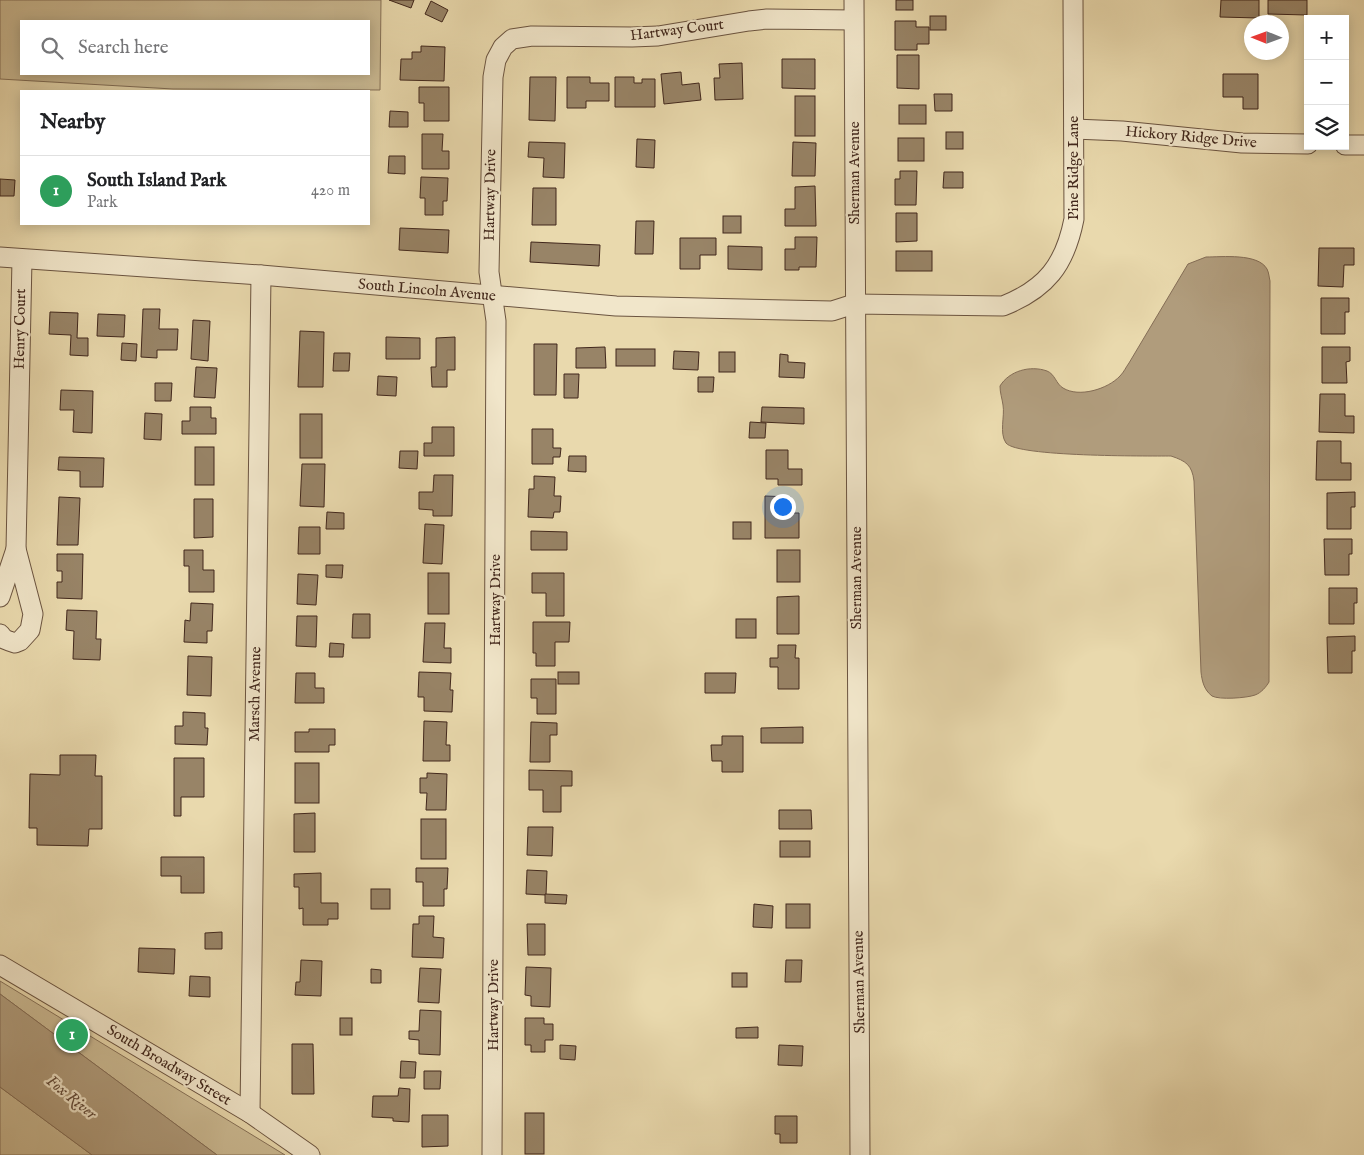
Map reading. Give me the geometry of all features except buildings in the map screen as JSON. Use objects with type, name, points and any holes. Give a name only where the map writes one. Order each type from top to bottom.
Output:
[{"type":"street","name":"Sherman Avenue","points":[[854,0],[854,304],[860,1155]]},
{"type":"street","name":"Pine Ridge Lane","points":[[854,304],[1003,306],[1022,298],[1043,283],[1058,265],[1068,245],[1074,219],[1073,0]]},
{"type":"street","name":"Hartway Court","points":[[503,47],[512,39],[532,36],[658,36],[748,21],[854,20]]},
{"type":"street","name":"Hartway Drive","points":[[492,1155],[496,321],[489,272],[493,77],[496,60],[503,47]]},
{"type":"street","name":"Hickory Ridge Drive","points":[[1074,129],[1122,131],[1242,143],[1304,144]]},
{"type":"street","points":[[1349,145],[1364,145]]},
{"type":"street","name":"South Lincoln Avenue","points":[[0,257],[260,275],[493,296],[636,306],[832,311],[854,304]]},
{"type":"street","name":"Henry Court","points":[[0,634],[9,641],[20,641],[30,630],[33,614],[16,549],[22,259]]},
{"type":"street","name":"Marsch Avenue","points":[[250,1113],[260,275]]},
{"type":"street","name":"Henry Court","points":[[0,597],[16,549]]},
{"type":"street","name":"South Broadway Street","points":[[0,965],[250,1113],[310,1155]]},
{"type":"shaded area","points":[[0,0],[381,0],[380,90],[173,89],[0,79]]},
{"type":"shaded area","points":[[0,981],[285,1155],[217,1155],[0,994]]},
{"type":"shaded area","points":[[0,1087],[92,1155],[0,1155]]},
{"type":"water","points":[[1206,257],[1239,257],[1256,260],[1267,269],[1270,281],[1269,682],[1257,694],[1240,698],[1212,696],[1205,688],[1202,679],[1194,481],[1190,467],[1181,460],[1171,456],[1084,455],[1015,448],[1006,443],[1003,434],[1003,409],[1000,386],[1009,376],[1027,369],[1040,369],[1050,372],[1063,388],[1077,392],[1093,391],[1115,381],[1124,371],[1188,264]]},
{"type":"water","name":"Fox River","points":[[0,994],[217,1155],[92,1155],[0,1087]]},
{"type":"place","name":"South Island Park","points":[[72,1035]]}]
